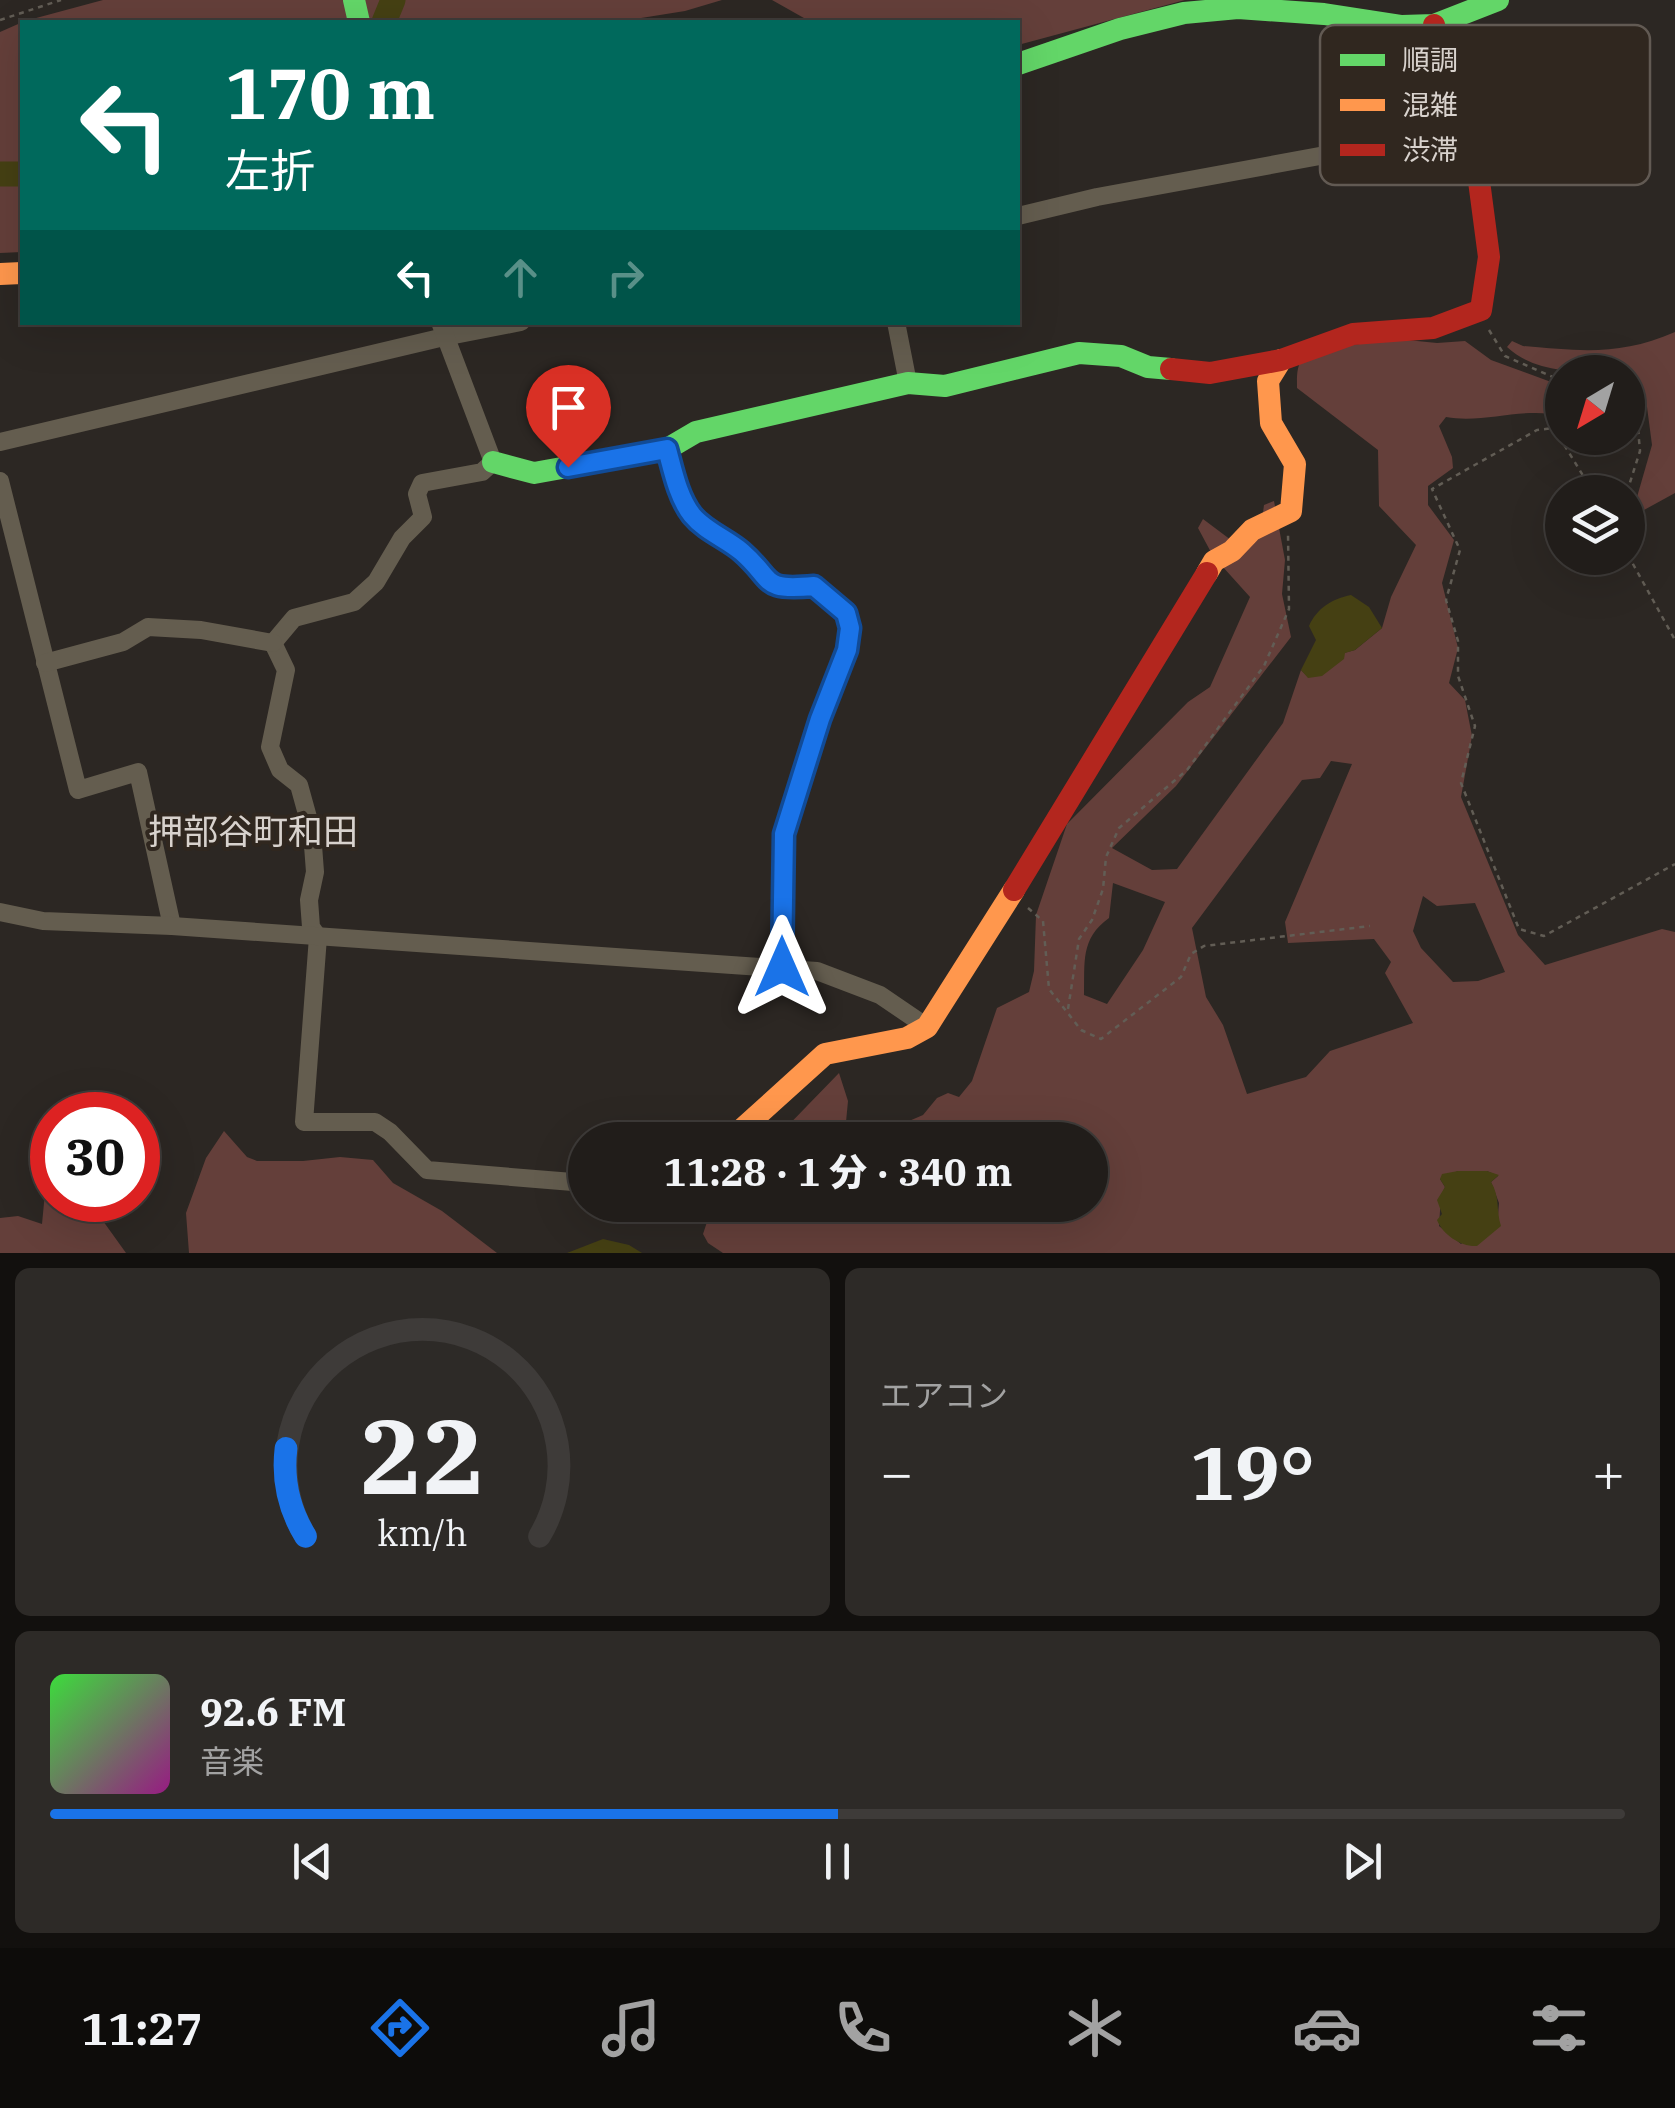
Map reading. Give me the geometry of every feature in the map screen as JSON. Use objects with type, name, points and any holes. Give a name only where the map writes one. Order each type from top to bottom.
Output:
[{"type":"street","points":[[1436,25],[1498,0]]},
{"type":"street","points":[[1020,63],[1120,30],[1202,11],[1270,10],[1396,25]]},
{"type":"street","points":[[1020,216],[1098,197],[1320,156]]},
{"type":"street","points":[[494,462],[534,473],[667,449],[696,432],[908,383],[945,386],[1079,353],[1121,356],[1148,367],[1210,373],[1281,360],[1353,334],[1433,328],[1481,310],[1489,257],[1480,185]]},
{"type":"street","points":[[0,442],[442,330],[491,325]]},
{"type":"street","points":[[897,325],[908,383]]},
{"type":"street","points":[[442,330],[494,462]]},
{"type":"street","points":[[750,1122],[825,1054],[908,1038],[928,1027],[1214,562],[1232,551],[1252,530],[1291,511],[1295,464],[1271,423],[1268,381],[1281,360]]},
{"type":"street","points":[[667,449],[680,492],[693,516],[742,552],[766,581],[788,588],[814,586],[846,613],[850,628],[847,650],[820,719],[784,834],[782,967]]},
{"type":"street","points":[[273,643],[294,618],[354,602],[376,582],[402,538],[423,516],[417,494],[422,482],[482,472],[494,462]]},
{"type":"street","points":[[0,481],[78,790],[138,772],[172,926]]},
{"type":"street","points":[[45,663],[123,642],[148,627],[201,630],[273,643]]},
{"type":"street","points":[[273,643],[286,670],[270,747],[280,770],[299,785],[312,832],[315,872],[308,900],[311,927],[318,937],[304,1122],[375,1122],[427,1170],[568,1182]]},
{"type":"street","points":[[0,912],[43,921],[172,926],[817,971],[880,995],[928,1027]]},
{"type":"path","points":[[0,20],[61,0]]},
{"type":"path","points":[[1481,310],[1494,343],[1505,356],[1545,374]]},
{"type":"path","points":[[1583,475],[1554,428],[1537,430],[1432,489],[1460,550],[1446,600],[1458,641],[1458,676],[1475,726],[1460,783],[1518,929],[1544,936],[1675,864]]},
{"type":"path","points":[[1068,1009],[1079,938],[1092,920],[1103,889],[1106,857],[1119,828],[1187,770],[1264,666],[1290,609],[1286,552],[1291,511]]},
{"type":"path","points":[[1639,575],[1675,640]]},
{"type":"path","points":[[1011,895],[1043,921],[1049,988],[1080,1030],[1101,1039],[1181,977],[1191,954],[1204,946],[1370,926]]},
{"type":"shaded area","points":[[103,0],[722,0],[685,11],[629,20],[30,20]]},
{"type":"shaded area","points":[[772,0],[1185,0],[1020,44],[1020,20],[807,20]]},
{"type":"shaded area","points":[[20,23],[20,252],[0,253],[0,32]]},
{"type":"shaded area","points":[[1675,332],[1675,493],[1645,509],[1643,475],[1652,445],[1645,406],[1645,355],[1545,355],[1545,367],[1507,347],[1512,341],[1523,346],[1600,350],[1655,340]]},
{"type":"shaded area","points":[[1397,339],[1465,341],[1491,360],[1545,380],[1545,413],[1446,417],[1439,426],[1453,468],[1428,486],[1428,505],[1454,540],[1442,583],[1458,648],[1449,683],[1465,700],[1472,736],[1461,797],[1518,935],[1545,965],[1662,929],[1675,932],[1675,1253],[723,1253],[708,1243],[703,1234],[707,1222],[1108,1222],[1108,1122],[907,1122],[923,1115],[937,1098],[948,1093],[959,1097],[972,1081],[997,1008],[1029,992],[1034,971],[1036,915],[1067,824],[1188,702],[1210,687],[1250,597],[1213,556],[1198,528],[1203,519],[1231,540],[1261,527],[1264,505],[1274,501],[1285,560],[1282,594],[1291,637],[1176,786],[1112,848],[1152,870],[1177,869],[1283,723],[1301,670],[1308,677],[1355,650],[1382,628],[1391,597],[1416,545],[1379,506],[1378,450],[1297,388],[1304,357],[1332,348]],"holes":[[[1331,761],[1352,764],[1285,922],[1288,943],[1374,939],[1391,962],[1385,973],[1413,1023],[1330,1051],[1306,1077],[1247,1094],[1223,1025],[1206,997],[1192,928],[1302,780],[1320,778]],[[1113,883],[1165,902],[1143,950],[1107,1004],[1084,995],[1084,972],[1093,934],[1109,918]],[[1423,896],[1437,906],[1475,903],[1505,972],[1478,981],[1453,982],[1421,948],[1413,931]],[[1458,1171],[1487,1171],[1498,1176],[1491,1182],[1499,1203],[1498,1215],[1461,1244],[1439,1226],[1445,1187],[1440,1179]]]},
{"type":"shaded area","points":[[1351,595],[1369,607],[1382,628],[1355,650],[1345,653],[1344,659],[1322,676],[1308,678],[1301,670],[1316,640],[1309,626],[1326,605]]},
{"type":"shaded area","points":[[839,1073],[848,1101],[846,1122],[791,1122]]},
{"type":"shaded area","points":[[224,1131],[247,1157],[257,1161],[340,1157],[373,1160],[393,1183],[442,1211],[497,1253],[189,1253],[186,1213],[206,1158]]},
{"type":"shaded area","points":[[1458,1171],[1499,1175],[1491,1182],[1501,1226],[1477,1246],[1453,1239],[1437,1220],[1442,1214],[1437,1200],[1445,1187],[1440,1179],[1442,1174]]},
{"type":"shaded area","points":[[18,1216],[42,1224],[104,1222],[126,1253],[0,1253],[0,1218]]},
{"type":"shaded area","points":[[603,1239],[629,1245],[642,1253],[567,1253]]},
{"type":"waterway","points":[[385,20],[393,0]]},
{"type":"waterway","points":[[0,174],[20,174]]},
{"type":"traffic: fast","points":[[354,0],[359,20]]},
{"type":"traffic: fast","points":[[1434,25],[1498,0]]},
{"type":"traffic: fast","points":[[1020,63],[1120,29],[1184,13],[1238,8],[1324,14],[1396,25]]},
{"type":"traffic: fast","points":[[493,462],[534,473],[667,449],[696,432],[908,383],[945,386],[1079,353],[1121,356],[1148,367],[1171,369]]},
{"type":"traffic: slow","points":[[0,274],[20,273]]},
{"type":"traffic: slow","points":[[1207,573],[1214,561],[1232,551],[1252,530],[1291,511],[1295,464],[1271,423],[1268,381],[1281,360]]},
{"type":"traffic: slow","points":[[750,1122],[825,1054],[907,1038],[927,1027],[1014,890]]},
{"type":"traffic: jam","points":[[1171,369],[1210,373],[1281,360],[1353,334],[1433,328],[1481,310],[1489,257],[1480,185]]},
{"type":"traffic: jam","points":[[1014,890],[1207,573]]},
{"type":"district","name":"押部谷町和田","points":[[253,832]]},
{"type":"route","points":[[568,467],[667,449],[680,492],[693,516],[742,552],[766,581],[788,588],[814,586],[846,613],[850,628],[847,650],[820,719],[784,834],[782,967]]}]
